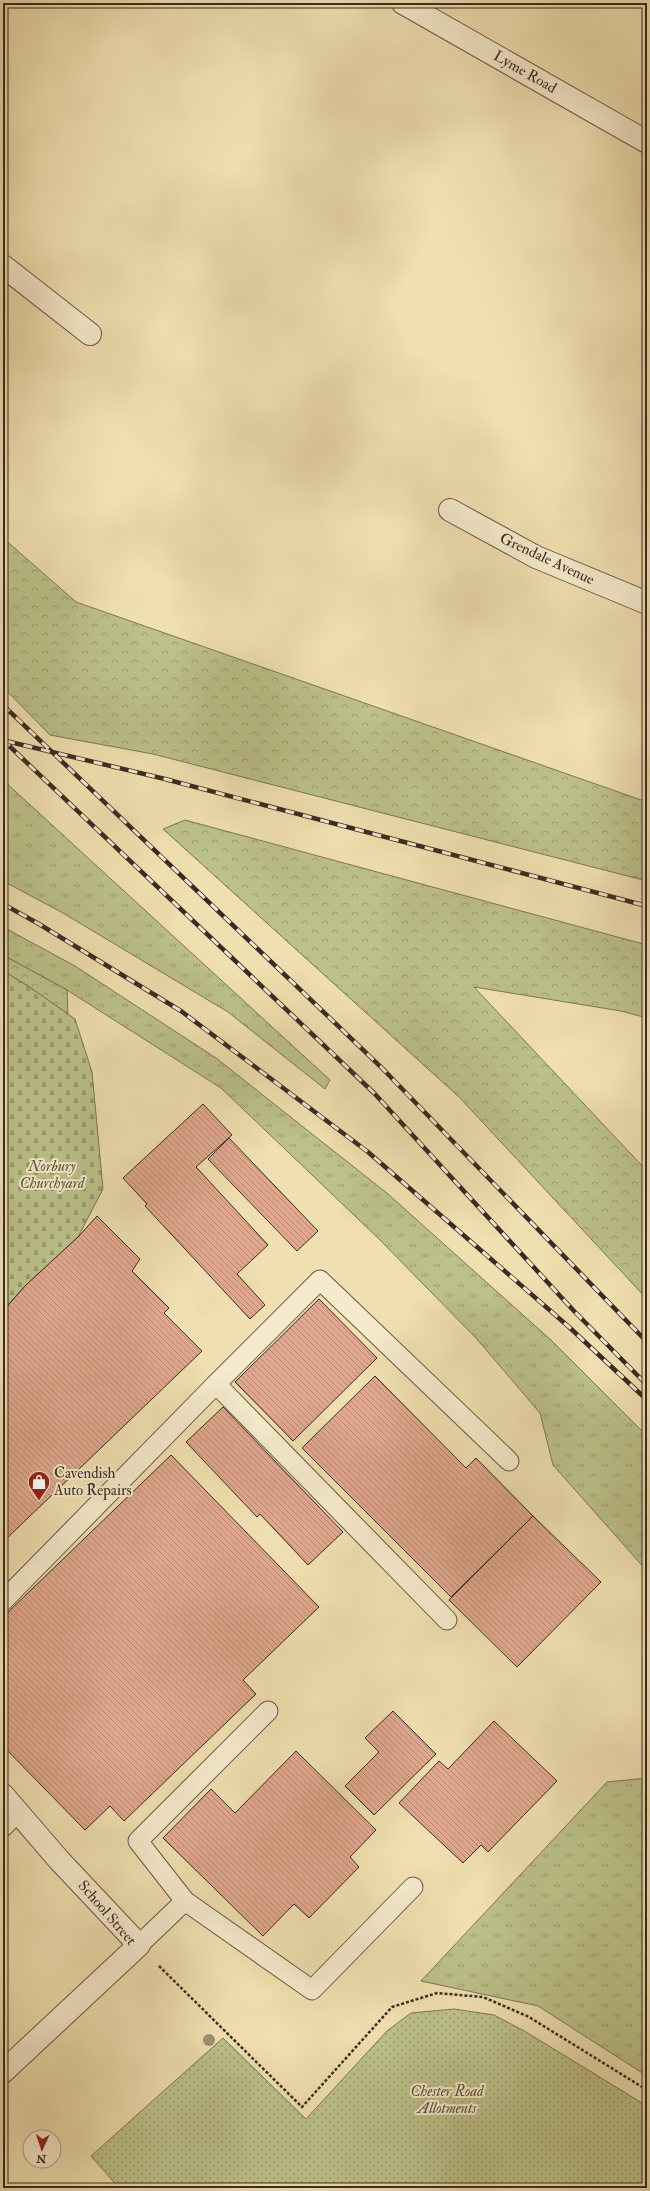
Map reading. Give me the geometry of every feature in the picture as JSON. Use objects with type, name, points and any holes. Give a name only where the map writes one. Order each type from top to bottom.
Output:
[{"type":"street","name":"Lyme Road","points":[[403,3],[647,142]]},
{"type":"street","points":[[3,266],[90,334]]},
{"type":"street","name":"Grendale Avenue","points":[[450,510],[536,557],[647,603]]},
{"type":"street","name":"School Street","points":[[3,1795],[59,1860],[139,1945],[3,2072]]},
{"type":"lane","points":[[3,1601],[320,1280],[509,1460]]},
{"type":"lane","points":[[216,1384],[447,1620]]},
{"type":"lane","points":[[268,1711],[138,1841],[185,1901],[312,1990],[413,1887]]},
{"type":"lane","points":[[3,1827],[18,1812]]},
{"type":"lane","points":[[139,1945],[185,1901]]},
{"type":"path","points":[[139,1945],[302,2107],[392,2007],[437,1993],[483,1998],[529,2017],[647,2090]]},
{"type":"green space","points":[[3,538],[76,602],[647,802],[647,881],[153,754],[50,735],[3,687]]},
{"type":"green space","points":[[3,780],[330,1080],[325,1089],[228,1012],[63,913],[3,881]]},
{"type":"green space","points":[[185,820],[647,945],[647,1018],[621,1011],[474,987],[647,1171],[647,1299],[459,1097],[163,829]]},
{"type":"green space","points":[[3,927],[75,966],[216,1058],[388,1194],[552,1341],[647,1436],[647,1571],[553,1465],[540,1413],[476,1338],[378,1238],[221,1088],[67,990],[3,955]]},
{"type":"green space","points":[[3,955],[67,990],[68,1014],[28,986],[3,971]]},
{"type":"green space","name":"Norbury Churchyard","points":[[3,971],[28,986],[75,1019],[92,1072],[103,1189],[78,1237],[26,1285],[3,1310]]},
{"type":"green space","points":[[647,1778],[647,2076],[538,2006],[421,1981],[607,1782]]},
{"type":"green space","name":"Chester Road Allotments","points":[[454,2009],[494,2015],[526,2032],[647,2106],[647,2188],[119,2188],[91,2156],[223,2038],[306,2119],[387,2031],[411,2013]]},
{"type":"building","points":[[203,1104],[232,1135],[196,1167],[268,1245],[237,1274],[265,1305],[250,1319],[145,1206],[147,1204],[123,1178]]},
{"type":"building","points":[[229,1138],[318,1231],[297,1251],[208,1159]]},
{"type":"building","points":[[97,1216],[140,1259],[132,1271],[169,1308],[164,1313],[202,1351],[3,1542],[3,1311],[26,1285],[78,1237]]},
{"type":"building","points":[[319,1299],[377,1358],[293,1441],[235,1382]]},
{"type":"building","points":[[375,1376],[466,1468],[476,1458],[533,1516],[451,1597],[302,1448]]},
{"type":"building","points":[[223,1407],[343,1532],[308,1565],[260,1514],[257,1517],[186,1442]]},
{"type":"building","points":[[171,1455],[319,1607],[243,1680],[256,1694],[124,1821],[110,1806],[85,1830],[3,1746],[3,1617]]},
{"type":"building","points":[[533,1516],[601,1582],[517,1667],[449,1600]]},
{"type":"building","points":[[393,1711],[436,1754],[374,1815],[345,1786],[379,1752],[365,1738]]},
{"type":"building","points":[[494,1721],[557,1781],[488,1852],[481,1845],[463,1863],[399,1803],[439,1761],[448,1769]]},
{"type":"building","points":[[296,1751],[376,1830],[350,1857],[359,1867],[309,1918],[294,1904],[263,1936],[163,1838],[211,1789],[235,1813]]},
{"type":"railway","points":[[3,705],[381,1067],[647,1342]]},
{"type":"railway","points":[[3,740],[374,1093],[573,1310],[647,1385]]},
{"type":"railway","points":[[6,741],[165,779],[647,906]]},
{"type":"railway","points":[[3,904],[39,924],[181,1011],[368,1152],[569,1327],[647,1400]]},
{"type":"place","name":"Cavendish Auto Repairs","points":[[39,1502]]}]
